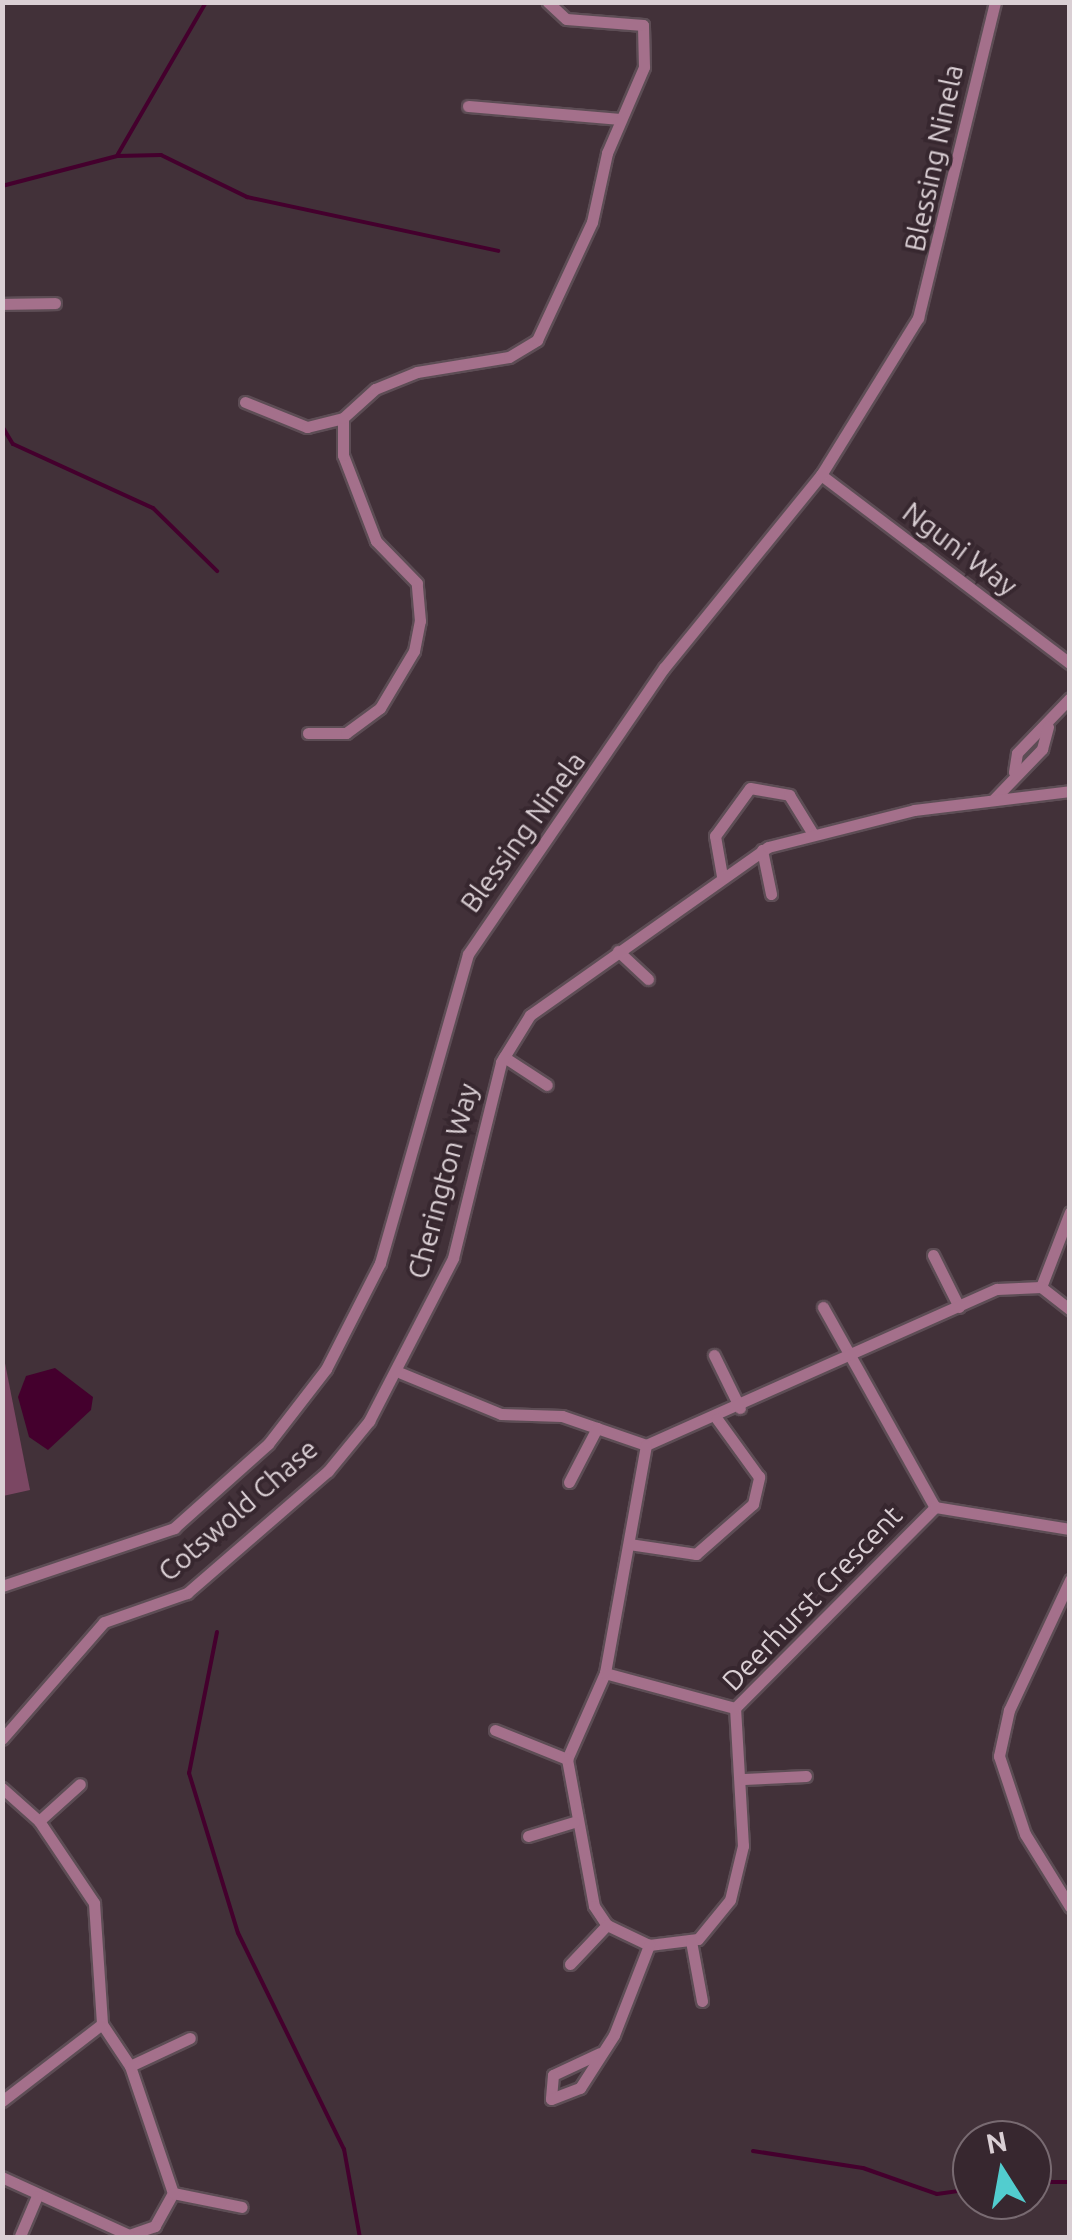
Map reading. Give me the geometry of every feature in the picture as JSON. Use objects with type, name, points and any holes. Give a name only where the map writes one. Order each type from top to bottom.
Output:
[{"type":"street","points":[[246,402],[307,427],[343,418],[375,389],[417,372],[508,356],[537,340],[592,222],[620,118],[648,35],[636,21],[566,19],[548,2]]},
{"type":"street","name":"Blessing Ninela","points":[[2,1586],[127,1551],[174,1528],[296,1412],[380,1263],[468,954],[664,668],[821,475],[924,301],[994,2]]},
{"type":"street","points":[[468,106],[620,118]]},
{"type":"street","points":[[2,304],[55,303]]},
{"type":"street","points":[[308,733],[346,733],[380,708],[414,650],[420,622],[417,583],[376,541],[343,455],[343,418]]},
{"type":"street","name":"Nguni Way","points":[[821,475],[1070,663]]},
{"type":"street","points":[[994,800],[1014,772],[1042,749],[1048,727],[1070,698]]},
{"type":"street","points":[[722,876],[715,836],[750,788],[789,794],[813,834]]},
{"type":"street","name":"Cherington Way","points":[[401,1373],[453,1258],[504,1057],[530,1015],[762,850],[813,834],[994,800],[1070,791]]},
{"type":"street","points":[[762,850],[771,894]]},
{"type":"street","points":[[618,951],[648,979]]},
{"type":"street","name":"Cherington Way","points":[[504,1057],[547,1084]]},
{"type":"street","points":[[1040,1287],[1070,1212]]},
{"type":"street","points":[[932,1255],[959,1307]]},
{"type":"street","points":[[401,1373],[501,1414],[597,1428],[646,1445],[717,1418],[1014,1285],[1040,1287],[1070,1310]]},
{"type":"street","name":"Deerhurst Crescent","points":[[691,1941],[716,1924],[730,1900],[744,1779],[735,1708],[935,1507],[823,1307]]},
{"type":"street","points":[[714,1354],[740,1408]]},
{"type":"street","name":"Cotswold Chase","points":[[2,1739],[104,1622],[186,1593],[328,1470],[401,1373]]},
{"type":"street","points":[[629,1544],[696,1554],[753,1504],[759,1477],[717,1418]]},
{"type":"street","points":[[569,1482],[597,1428]]},
{"type":"street","points":[[646,1445],[606,1673],[566,1759],[584,1876],[607,1926],[649,1945],[691,1941],[702,2000]]},
{"type":"street","points":[[935,1507],[1070,1528]]},
{"type":"street","points":[[1070,1580],[1009,1710],[999,1756],[1025,1834],[1070,1906]]},
{"type":"street","points":[[606,1673],[735,1708]]},
{"type":"street","points":[[495,1730],[566,1759]]},
{"type":"street","points":[[744,1779],[806,1776]]},
{"type":"street","points":[[38,1821],[80,1784]]},
{"type":"street","points":[[2,1788],[38,1821],[94,1903],[102,2024],[130,2066],[172,2193],[155,2226],[139,2235],[118,2233],[2,2177]]},
{"type":"street","points":[[528,1836],[574,1822]]},
{"type":"street","points":[[570,1964],[607,1926]]},
{"type":"street","points":[[600,2053],[553,2075],[551,2099],[568,2100],[600,2053],[623,2019],[649,1945]]},
{"type":"street","points":[[2,2101],[102,2024]]},
{"type":"street","points":[[130,2066],[190,2038]]},
{"type":"street","points":[[172,2193],[242,2207]]},
{"type":"street","points":[[20,2236],[36,2196]]},
{"type":"shaded area","points":[[2,1348],[30,1490],[3,1496],[2,1496]]},
{"type":"shaded area","points":[[55,1368],[93,1397],[91,1410],[48,1450],[29,1437],[18,1397],[26,1376]]},
{"type":"waterway","points":[[118,154],[206,2]]},
{"type":"waterway","points":[[2,186],[117,156],[161,155],[247,197],[498,251]]},
{"type":"waterway","points":[[2,426],[13,444],[153,508],[217,571]]},
{"type":"waterway","points":[[217,1632],[189,1773],[238,1933],[344,2149],[360,2238]]},
{"type":"waterway","points":[[753,2151],[863,2168],[937,2194],[952,2192]]},
{"type":"waterway","points":[[1052,2182],[1070,2182]]}]
